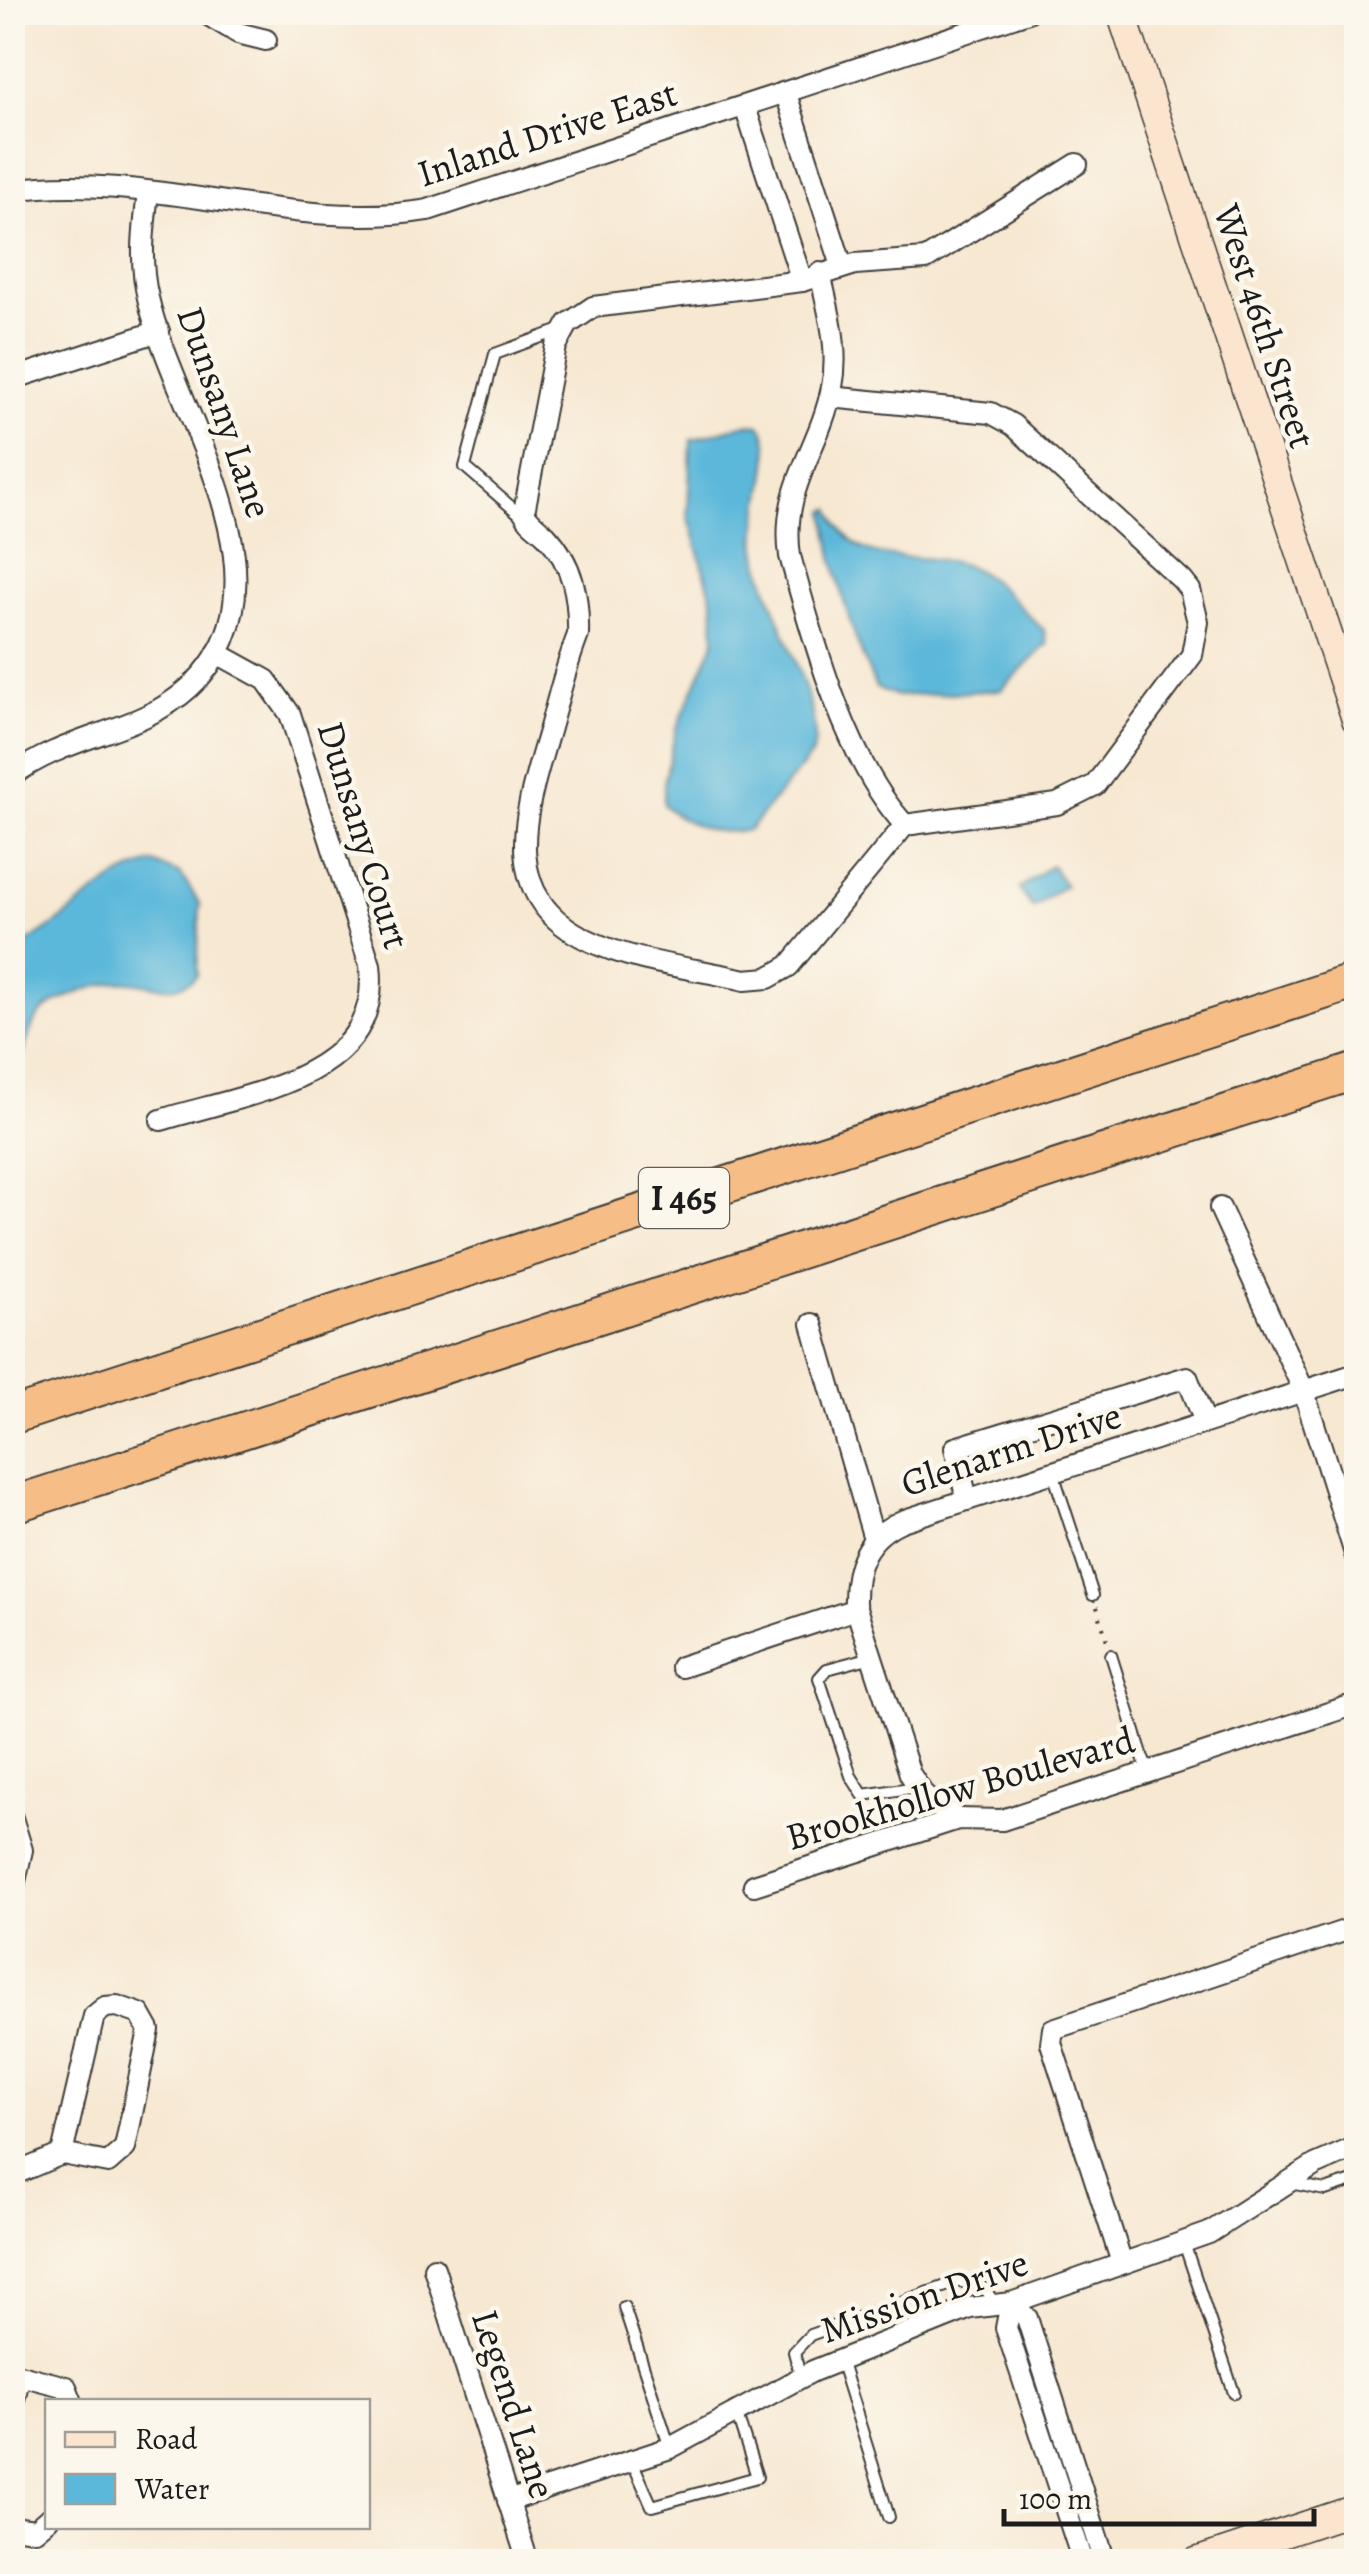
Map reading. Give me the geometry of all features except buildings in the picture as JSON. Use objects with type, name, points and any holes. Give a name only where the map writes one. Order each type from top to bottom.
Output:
[{"type":"highway","name":"I 465","points":[[12,1416],[1356,981]]},
{"type":"highway","name":"I 465","points":[[12,1505],[1356,1071]]},
{"type":"street","points":[[203,12],[238,33],[266,40]]},
{"type":"street","name":"Inland Drive East","points":[[12,190],[69,185],[340,214],[408,214],[465,200],[1028,12]]},
{"type":"street","name":"West 46th Street","points":[[1121,12],[1356,720]]},
{"type":"street","points":[[786,94],[842,266]]},
{"type":"street","points":[[744,107],[834,343],[830,397],[794,486],[787,537],[790,556],[852,743],[874,786],[905,825]]},
{"type":"street","points":[[830,397],[991,413],[1014,425],[1190,590],[1198,622],[1188,660],[1095,785],[1057,804],[905,825],[789,966],[768,978],[745,980],[603,946],[570,930],[536,889],[522,832],[578,635],[579,605],[563,558],[530,524],[524,512],[556,346],[564,328],[576,315],[600,306],[811,277],[842,266],[926,260],[1076,164]]},
{"type":"street","name":"Dunsany Lane","points":[[148,192],[141,253],[159,331],[237,556],[236,606],[218,653]]},
{"type":"street","points":[[12,379],[159,331]]},
{"type":"street","points":[[12,776],[57,747],[162,708],[193,684],[218,653]]},
{"type":"street","name":"Dunsany Court","points":[[161,1120],[324,1066],[359,1032],[371,995],[370,965],[290,714],[266,680],[218,653]]},
{"type":"street","points":[[1220,1208],[1303,1389],[1356,1557]]},
{"type":"street","points":[[812,1324],[874,1539]]},
{"type":"street","name":"Glenarm Drive","points":[[916,1786],[856,1609],[854,1577],[874,1539],[902,1521],[1356,1374]]},
{"type":"street","points":[[967,1500],[956,1448],[1187,1377],[1205,1422]]},
{"type":"street","points":[[681,1666],[856,1609]]},
{"type":"street","name":"Brookhollow Boulevard","points":[[754,1884],[958,1819],[1002,1820],[1356,1704]]},
{"type":"street","points":[[916,1786],[936,1807],[958,1819]]},
{"type":"street","points":[[12,1818],[22,1850],[12,1894]]},
{"type":"street","points":[[1122,2263],[1051,2043],[1053,2029],[1356,1927]]},
{"type":"street","points":[[12,2175],[62,2154],[108,2162],[125,2148],[150,2030],[136,2011],[110,2006],[94,2016],[62,2154]]},
{"type":"street","name":"Mission Drive","points":[[508,2501],[670,2448],[840,2360],[970,2308],[1003,2304],[1209,2233],[1287,2183],[1356,2147]]},
{"type":"street","name":"Legend Lane","points":[[434,2268],[528,2562]]},
{"type":"street","points":[[1003,2304],[1006,2328],[1083,2562]]},
{"type":"street","points":[[1003,2304],[1027,2318],[1105,2562]]},
{"type":"street","points":[[12,2408],[16,2368],[66,2386],[71,2399]]},
{"type":"street","points":[[1196,2562],[1356,2509]]},
{"type":"street","points":[[12,2527],[35,2530],[45,2522]]},
{"type":"lane","points":[[530,524],[465,467],[495,354],[564,328]]},
{"type":"lane","points":[[1053,1474],[1093,1595]]},
{"type":"lane","points":[[1111,1655],[1147,1770]]},
{"type":"lane","points":[[872,1657],[826,1670],[819,1678],[851,1776],[863,1794],[916,1786]]},
{"type":"lane","points":[[1287,2183],[1325,2190],[1356,2180]]},
{"type":"lane","points":[[1184,2242],[1234,2394]]},
{"type":"lane","points":[[802,2378],[794,2352],[810,2335],[958,2282],[975,2281],[1003,2304]]},
{"type":"lane","points":[[624,2307],[670,2448]]},
{"type":"lane","points":[[840,2360],[889,2517]]},
{"type":"lane","points":[[632,2460],[652,2506],[758,2476],[736,2412]]},
{"type":"path","points":[[1093,1595],[1111,1655]]},
{"type":"water","points":[[746,424],[760,425],[766,436],[767,465],[757,547],[769,593],[807,695],[815,740],[813,753],[749,830],[727,832],[704,828],[673,813],[664,805],[664,783],[676,730],[715,640],[713,602],[688,514],[691,440]]},
{"type":"water","points":[[831,509],[841,530],[870,551],[945,560],[976,570],[1044,630],[1047,644],[1001,690],[897,696],[876,688],[838,579],[826,511]]},
{"type":"water","points":[[153,863],[181,874],[200,904],[197,975],[174,987],[110,983],[58,1001],[36,1020],[13,1078],[13,948],[49,929],[114,880]]},
{"type":"water","points":[[1051,865],[1065,885],[1033,908],[1019,889]]}]
